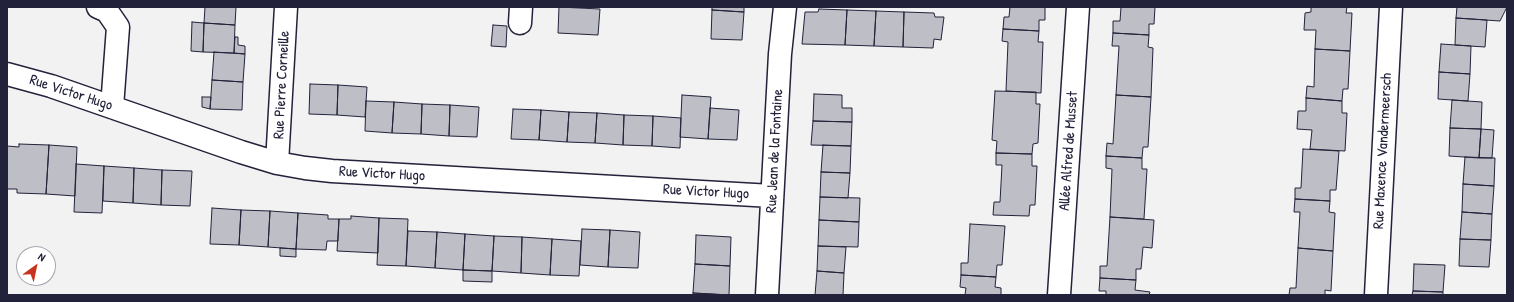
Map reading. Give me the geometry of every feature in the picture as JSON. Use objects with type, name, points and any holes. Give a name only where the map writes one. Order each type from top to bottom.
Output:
[{"type":"street","points":[[98,7],[107,11],[118,27],[112,107]]},
{"type":"street","name":"Rue Pierre Corneille","points":[[278,163],[286,7]]},
{"type":"street","name":"Rue Jean de la Fontaine","points":[[767,295],[780,54],[785,7]]},
{"type":"street","name":"Allée Alfred de Musset","points":[[1059,295],[1078,7]]},
{"type":"street","name":"Rue Maxence Vandermeersch","points":[[1376,295],[1391,7]]},
{"type":"street","name":"Rue Victor Hugo","points":[[7,74],[51,86],[241,152],[278,163],[332,171],[772,196]]},
{"type":"building","points":[[205,7],[236,7],[235,25],[204,23]]},
{"type":"building","points":[[559,7],[600,9],[598,35],[558,33]]},
{"type":"building","points":[[712,7],[744,7],[744,12],[712,10]]},
{"type":"building","points":[[1010,7],[1045,7],[1045,20],[1039,20],[1039,31],[1003,29],[1004,17],[1009,17]]},
{"type":"building","points":[[1121,7],[1155,7],[1154,24],[1149,24],[1149,35],[1113,33],[1113,21],[1120,21]]},
{"type":"building","points":[[1311,7],[1347,7],[1346,13],[1352,13],[1350,51],[1315,49],[1316,30],[1304,30],[1305,13],[1311,12]]},
{"type":"building","points":[[1457,7],[1507,7],[1500,21],[1456,18]]},
{"type":"building","points":[[819,9],[847,10],[845,45],[802,44],[805,12],[818,12]]},
{"type":"building","points":[[712,10],[744,12],[742,40],[711,39]]},
{"type":"building","points":[[847,10],[876,11],[874,46],[845,45]]},
{"type":"building","points":[[876,11],[904,12],[903,47],[874,46]]},
{"type":"building","points":[[904,12],[934,13],[935,17],[944,17],[941,40],[934,39],[933,48],[903,47]]},
{"type":"building","points":[[1456,18],[1487,20],[1485,47],[1455,45]]},
{"type":"building","points":[[192,22],[204,23],[203,52],[191,51]]},
{"type":"building","points":[[204,23],[235,25],[234,53],[203,52]]},
{"type":"building","points":[[493,25],[507,26],[506,47],[491,46]]},
{"type":"building","points":[[1003,29],[1039,31],[1038,42],[1043,42],[1041,93],[1006,91],[1008,42],[1002,41]]},
{"type":"building","points":[[1113,33],[1149,35],[1148,47],[1153,48],[1151,97],[1116,95],[1119,46],[1112,46]]},
{"type":"building","points":[[235,37],[238,37],[238,45],[245,46],[245,54],[234,53]]},
{"type":"building","points":[[1441,44],[1471,46],[1470,74],[1439,72]]},
{"type":"building","points":[[1315,49],[1350,51],[1348,89],[1343,89],[1342,101],[1306,98],[1307,86],[1314,87]]},
{"type":"building","points":[[214,52],[245,54],[243,82],[212,80]]},
{"type":"building","points":[[1439,72],[1470,74],[1468,101],[1438,99]]},
{"type":"building","points":[[212,80],[243,82],[242,110],[210,109]]},
{"type":"building","points":[[310,84],[338,85],[337,115],[309,114]]},
{"type":"building","points":[[338,85],[367,87],[365,117],[337,115]]},
{"type":"building","points":[[995,91],[1036,92],[1036,104],[1040,104],[1038,143],[1033,144],[1032,154],[996,153],[997,141],[992,140]]},
{"type":"building","points":[[814,94],[842,95],[842,108],[852,108],[852,122],[813,121]]},
{"type":"building","points":[[682,95],[711,97],[708,139],[680,137]]},
{"type":"building","points":[[1116,95],[1151,97],[1148,147],[1143,147],[1142,158],[1106,156],[1107,143],[1113,144]]},
{"type":"building","points":[[202,97],[211,97],[210,109],[202,107]]},
{"type":"building","points":[[1306,98],[1342,101],[1342,113],[1347,113],[1345,151],[1310,149],[1312,130],[1297,129],[1298,111],[1306,111]]},
{"type":"building","points":[[1452,100],[1482,102],[1481,129],[1450,128]]},
{"type":"building","points":[[366,101],[394,102],[392,133],[365,131]]},
{"type":"building","points":[[394,102],[422,104],[421,134],[392,133]]},
{"type":"building","points":[[422,104],[450,105],[449,136],[421,134]]},
{"type":"building","points":[[450,105],[479,107],[477,137],[449,136]]},
{"type":"building","points":[[710,108],[739,110],[737,140],[708,139]]},
{"type":"building","points":[[513,109],[541,110],[539,140],[511,139]]},
{"type":"building","points":[[541,110],[569,112],[567,142],[539,140]]},
{"type":"building","points":[[569,112],[597,113],[595,143],[567,142]]},
{"type":"building","points":[[597,113],[624,115],[623,145],[595,143]]},
{"type":"building","points":[[624,115],[653,116],[652,146],[623,145]]},
{"type":"building","points":[[653,116],[681,118],[680,148],[652,146]]},
{"type":"building","points":[[813,121],[852,122],[851,146],[811,145]]},
{"type":"building","points":[[1450,128],[1481,129],[1479,158],[1449,156]]},
{"type":"building","points":[[1481,129],[1494,130],[1492,158],[1479,158]]},
{"type":"building","points":[[19,144],[49,145],[46,194],[17,193],[17,189],[7,189],[7,146],[19,147]]},
{"type":"building","points":[[49,145],[77,147],[75,196],[46,194]]},
{"type":"building","points":[[823,145],[851,146],[850,173],[821,172]]},
{"type":"building","points":[[1303,149],[1339,151],[1336,190],[1330,190],[1330,201],[1295,199],[1295,188],[1301,188]]},
{"type":"building","points":[[996,153],[1032,154],[1032,166],[1037,166],[1035,205],[1030,205],[1029,216],[993,215],[994,202],[1000,202],[1002,165],[996,165]]},
{"type":"building","points":[[1106,156],[1142,158],[1142,169],[1147,169],[1144,219],[1110,217],[1112,169],[1106,168]]},
{"type":"building","points":[[1465,157],[1495,158],[1494,186],[1463,184]]},
{"type":"building","points":[[76,164],[104,166],[102,213],[74,212]]},
{"type":"building","points":[[104,166],[134,168],[133,203],[103,201]]},
{"type":"building","points":[[134,168],[162,170],[161,205],[133,203]]},
{"type":"building","points":[[162,170],[192,171],[190,206],[161,205]]},
{"type":"building","points":[[821,172],[850,173],[848,198],[820,197]]},
{"type":"building","points":[[1463,184],[1494,186],[1492,214],[1462,212]]},
{"type":"building","points":[[820,197],[860,198],[859,222],[819,220]]},
{"type":"building","points":[[1295,199],[1330,201],[1329,212],[1335,213],[1333,251],[1298,248],[1300,212],[1294,212]]},
{"type":"building","points":[[212,208],[241,210],[239,245],[210,244]]},
{"type":"building","points":[[241,210],[270,211],[268,247],[239,245]]},
{"type":"building","points":[[270,211],[298,213],[296,249],[268,247]]},
{"type":"building","points":[[1462,212],[1492,214],[1491,240],[1460,239]]},
{"type":"building","points":[[298,213],[328,215],[328,219],[339,219],[338,241],[327,241],[326,250],[296,249]]},
{"type":"building","points":[[351,216],[379,218],[378,253],[337,251],[339,219],[351,219]]},
{"type":"building","points":[[1110,217],[1154,220],[1152,248],[1143,247],[1141,269],[1136,269],[1136,280],[1100,278],[1100,266],[1107,266]]},
{"type":"building","points":[[379,218],[408,219],[406,266],[377,265]]},
{"type":"building","points":[[819,220],[859,222],[858,247],[818,246]]},
{"type":"building","points":[[970,224],[1005,226],[1002,265],[997,265],[996,277],[961,275],[961,263],[968,263]]},
{"type":"building","points":[[582,229],[610,230],[608,267],[580,265]]},
{"type":"building","points":[[610,230],[640,232],[638,268],[608,267]]},
{"type":"building","points":[[408,231],[437,232],[435,268],[406,266]]},
{"type":"building","points":[[437,232],[465,234],[463,270],[435,268]]},
{"type":"building","points":[[465,234],[494,236],[492,271],[463,270]]},
{"type":"building","points":[[696,235],[731,237],[730,266],[695,264]]},
{"type":"building","points":[[494,236],[522,237],[521,273],[492,271]]},
{"type":"building","points":[[522,237],[552,239],[550,275],[521,273]]},
{"type":"building","points":[[552,239],[581,241],[579,276],[550,275]]},
{"type":"building","points":[[1460,239],[1491,240],[1489,267],[1459,266]]},
{"type":"building","points":[[818,246],[846,247],[844,273],[817,271]]},
{"type":"building","points":[[280,248],[296,249],[296,257],[280,256]]},
{"type":"building","points":[[1298,248],[1333,251],[1331,291],[1325,290],[1325,295],[1289,295],[1290,288],[1296,288]]},
{"type":"building","points":[[695,264],[730,266],[729,295],[693,293]]},
{"type":"building","points":[[1414,264],[1445,265],[1443,292],[1413,291]]},
{"type":"building","points":[[463,270],[492,271],[492,282],[463,281]]},
{"type":"building","points":[[817,271],[844,273],[843,295],[815,295]]},
{"type":"building","points":[[961,275],[996,277],[995,287],[1001,288],[1001,295],[965,295],[966,288],[960,287]]},
{"type":"building","points":[[1100,278],[1136,280],[1135,290],[1150,292],[1149,295],[1106,295],[1106,291],[1099,291]]},
{"type":"building","points":[[1413,291],[1443,292],[1443,295],[1412,295]]},
{"type":"building","points":[[693,293],[729,295],[693,295]]}]
